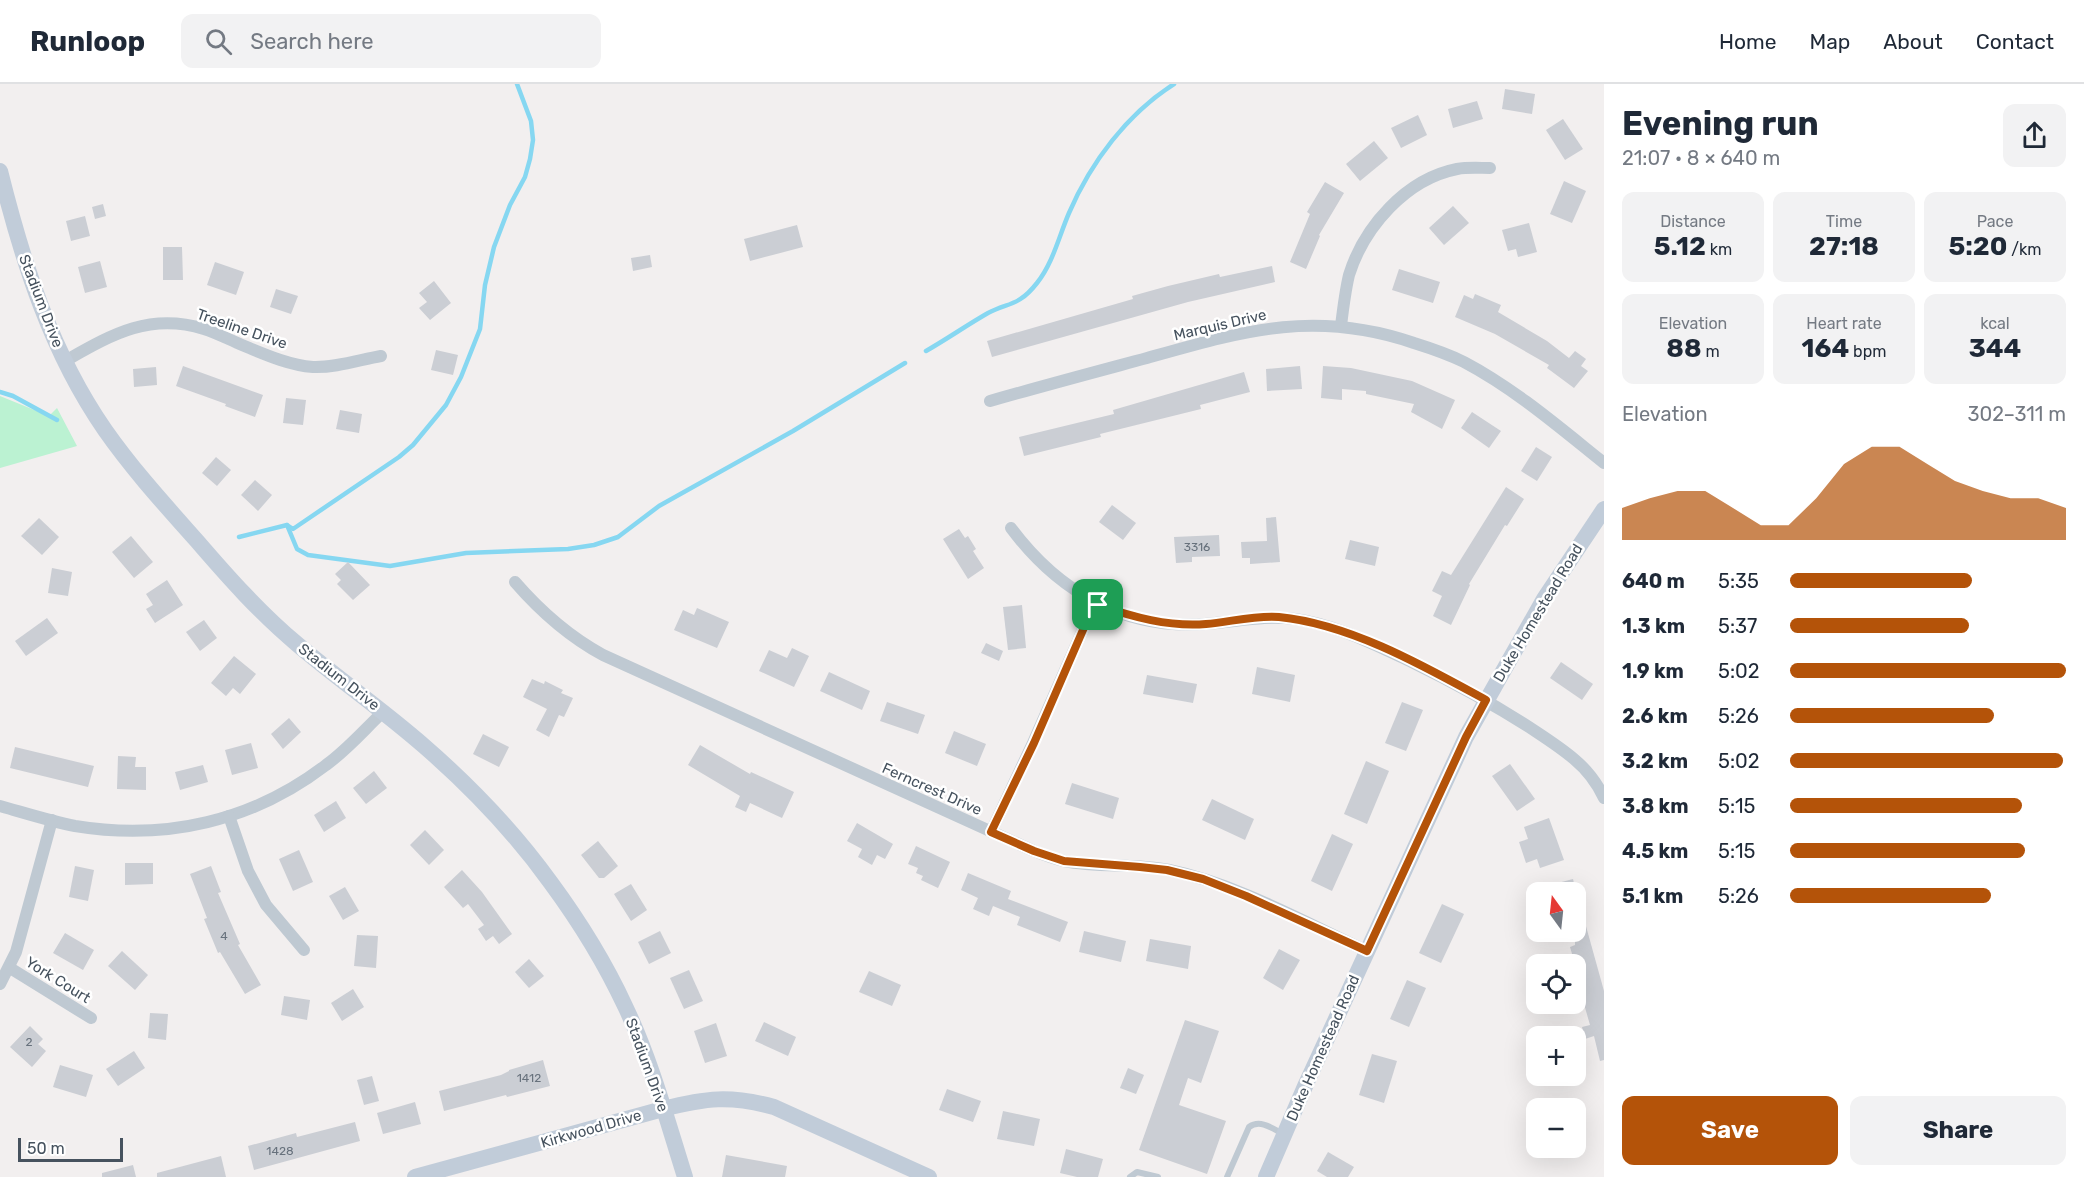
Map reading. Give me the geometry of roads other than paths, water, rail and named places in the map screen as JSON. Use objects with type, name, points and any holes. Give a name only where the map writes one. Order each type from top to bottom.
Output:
[{"type":"street","points":[[1341,326],[1349,276],[1356,257],[1367,236],[1388,210],[1403,196],[1433,177],[1456,170],[1490,168]]},
{"type":"street","name":"Stadium Drive","points":[[0,171],[26,267],[42,311],[65,361],[105,429],[143,481],[244,594],[298,646],[426,748],[476,796],[552,884],[585,934],[626,1007],[644,1050],[685,1177]]},
{"type":"street","name":"Treeline Drive","points":[[65,361],[127,329],[165,322],[205,329],[281,360],[312,366],[325,366],[381,356]]},
{"type":"street","name":"Marquis Drive","points":[[990,401],[1257,329],[1311,325],[1341,326],[1398,337],[1463,361],[1503,385],[1604,463]]},
{"type":"street","name":"Duke Homestead Road","points":[[1266,1177],[1466,737],[1544,599],[1604,509]]},
{"type":"street","points":[[1011,528],[1044,567],[1064,584],[1098,605],[1142,619],[1161,623],[1204,624],[1276,617],[1318,623],[1362,639],[1448,679],[1550,741],[1574,758],[1604,798]]},
{"type":"street","name":"Ferncrest Drive","points":[[515,582],[549,618],[582,643],[603,655],[1034,851],[1064,861],[1167,870],[1203,879],[1367,951]]},
{"type":"street","points":[[991,832],[1034,743],[1086,623],[1098,605]]},
{"type":"street","points":[[0,806],[90,828],[160,830],[218,821],[261,805],[301,783],[350,746],[383,712]]},
{"type":"street","points":[[229,816],[248,871],[266,905],[304,950]]},
{"type":"street","points":[[0,984],[10,968],[28,913],[52,820]]},
{"type":"street","name":"York Court","points":[[10,968],[91,1018]]},
{"type":"street","name":"Kirkwood Drive","points":[[415,1177],[663,1109],[701,1100],[728,1098],[749,1100],[774,1107],[929,1177]]},
{"type":"lane","points":[[1227,1177],[1249,1127],[1254,1123],[1262,1124],[1284,1134]]},
{"type":"lane","points":[[1130,1177],[1137,1172],[1158,1177]]},
{"type":"waterway","points":[[239,537],[287,525],[293,529],[399,457],[413,445],[446,405],[461,377],[480,329],[485,285],[494,247],[510,205],[525,177],[530,159],[533,140],[531,121],[517,84]]},
{"type":"waterway","points":[[926,351],[988,313],[1019,300],[1031,290],[1043,275],[1078,194],[1099,158],[1141,110],[1174,84]]},
{"type":"waterway","points":[[287,525],[297,549],[308,555],[390,566],[466,553],[568,549],[594,545],[618,537],[659,506],[793,431],[905,363]]},
{"type":"waterway","points":[[0,392],[13,396],[57,420]]}]
